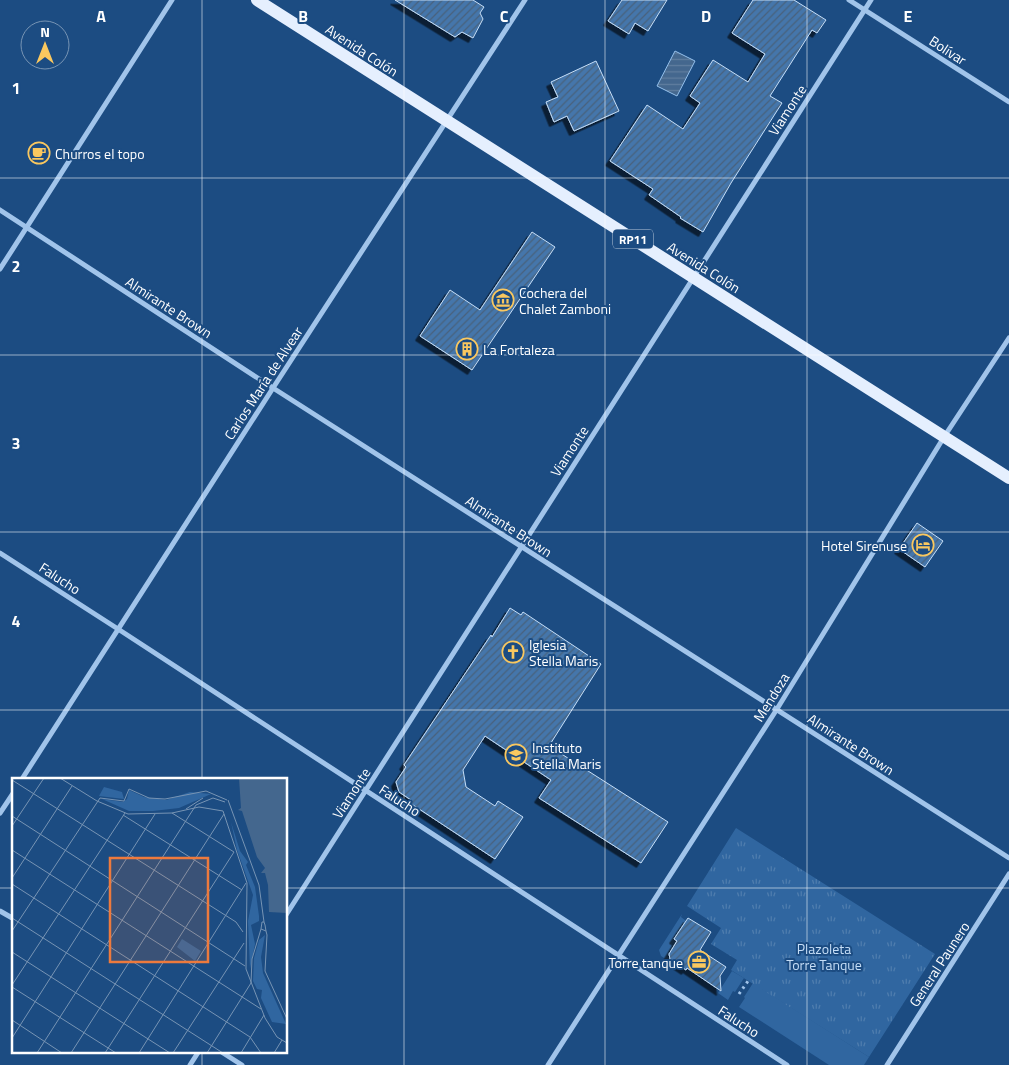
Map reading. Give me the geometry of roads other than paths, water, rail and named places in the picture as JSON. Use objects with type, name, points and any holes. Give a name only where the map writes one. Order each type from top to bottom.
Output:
[{"type":"main road","name":"Avenida Colón","points":[[257,0],[1009,478]]},
{"type":"street","points":[[0,269],[172,0]]},
{"type":"street","name":"Carlos María de Alvear","points":[[23,778],[525,0]]},
{"type":"street","name":"Bolívar","points":[[849,0],[1009,102]]},
{"type":"street","name":"Viamonte","points":[[288,912],[872,0]]},
{"type":"street","name":"Almirante Brown","points":[[0,210],[273,388],[1009,858]]},
{"type":"street","name":"Mendoza","points":[[548,1065],[777,710],[944,437],[1009,338]]},
{"type":"street","name":"Falucho","points":[[0,553],[787,1065]]},
{"type":"street","points":[[0,813],[12,795]]},
{"type":"street","name":"General Paunero","points":[[887,1065],[1009,874]]},
{"type":"street","points":[[0,911],[12,919]]},
{"type":"street","points":[[190,1065],[198,1052]]},
{"type":"street","points":[[222,1052],[242,1065]]},
{"type":"place","name":"Churros el topo","points":[[39,153]]},
{"type":"place","name":"Cochera del Chalet Zamboni","points":[[503,300]]},
{"type":"place","name":"La Fortaleza","points":[[467,349]]},
{"type":"place","name":"Hotel Sirenuse","points":[[923,545]]},
{"type":"place","name":"Iglesia Stella Maris","points":[[513,652]]},
{"type":"place","name":"Instituto Stella Maris","points":[[516,755]]},
{"type":"place","name":"Torre tanque","points":[[699,962]]},
{"type":"park label","name":"Plazoleta Torre Tanque","points":[[824,956]]}]
